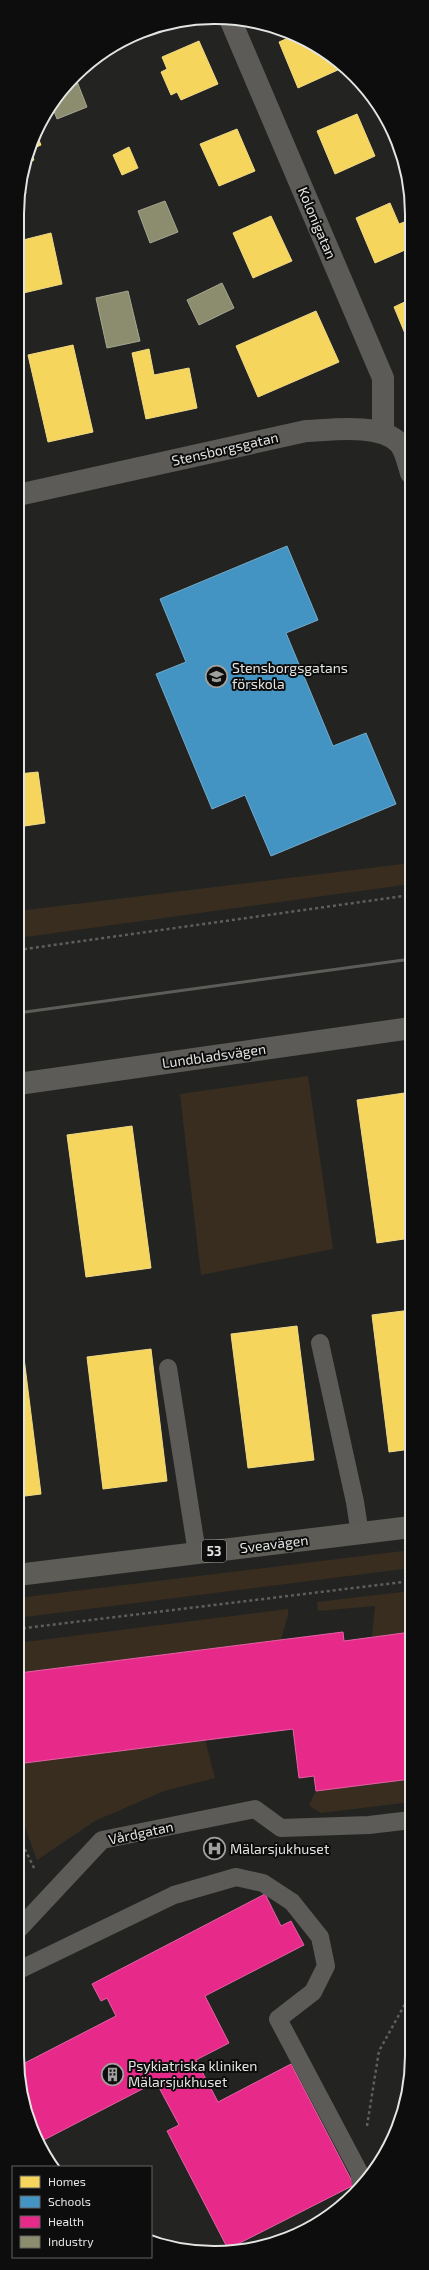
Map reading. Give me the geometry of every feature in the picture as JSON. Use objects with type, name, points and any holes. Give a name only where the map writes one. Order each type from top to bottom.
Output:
[{"type":"main road","name":"Sveavägen","points":[[24,1574],[405,1528]]},
{"type":"street","name":"Kolonigatan","points":[[233,25],[383,378],[383,432]]},
{"type":"street","name":"Stensborgsgatan","points":[[24,494],[306,431],[352,429],[383,432],[399,442],[405,458]]},
{"type":"street","name":"Lundbladsvägen","points":[[24,1083],[405,1029]]},
{"type":"lane","points":[[320,1343],[360,1534]]},
{"type":"lane","points":[[168,1368],[198,1553]]},
{"type":"lane","name":"Vårdgatan","points":[[24,1924],[102,1840],[255,1809],[281,1828],[369,1825],[405,1821]]},
{"type":"lane","points":[[24,1968],[174,1895],[236,1877],[263,1883],[292,1902],[320,1937],[326,1966],[313,1992],[278,2020],[359,2172],[360,2178]]},
{"type":"path","points":[[24,949],[405,896]]},
{"type":"path","points":[[24,1629],[405,1583]]},
{"type":"path","points":[[24,1849],[32,1867],[53,1893]]},
{"type":"path","points":[[367,2127],[379,2051],[405,2004]]},
{"type":"shaded area","points":[[405,864],[405,885],[24,937],[24,910]]},
{"type":"shaded area","points":[[308,1076],[333,1249],[201,1275],[180,1094]]},
{"type":"shaded area","points":[[405,1551],[405,1569],[24,1617],[24,1597]]},
{"type":"shaded area","points":[[405,1592],[405,1633],[372,1637],[375,1606],[318,1611],[317,1602]]},
{"type":"shaded area","points":[[288,1609],[288,1615],[281,1640],[24,1672],[24,1642]]},
{"type":"shaded area","points":[[205,1740],[215,1778],[164,1791],[95,1821],[37,1860],[24,1824],[24,1763]]},
{"type":"shaded area","points":[[405,1780],[405,1803],[321,1813],[309,1805],[316,1791]]},
{"type":"building: Homes","points":[[286,39],[299,44],[320,56],[338,70],[298,88],[279,42]]},
{"type":"building: Homes","points":[[199,41],[218,84],[181,100],[177,92],[171,95],[161,72],[167,69],[162,57]]},
{"type":"building: Homes","points":[[357,114],[375,156],[335,174],[317,131]]},
{"type":"building: Homes","points":[[237,129],[255,171],[219,186],[200,144]]},
{"type":"building: Homes","points":[[129,147],[138,168],[122,175],[113,155]]},
{"type":"building: Homes","points":[[390,203],[399,224],[405,222],[405,250],[375,263],[356,218]]},
{"type":"building: Homes","points":[[271,216],[292,261],[253,278],[233,233]]},
{"type":"building: Homes","points":[[51,233],[62,284],[24,293],[24,240]]},
{"type":"building: Homes","points":[[405,302],[405,334],[394,307]]},
{"type":"building: Homes","points":[[316,311],[339,362],[258,397],[236,346]]},
{"type":"building: Homes","points":[[73,345],[93,432],[48,442],[28,355]]},
{"type":"building: Homes","points":[[149,349],[154,375],[189,368],[197,408],[146,419],[132,353]]},
{"type":"building: Homes","points":[[38,772],[45,823],[24,826],[24,773]]},
{"type":"building: Homes","points":[[405,1093],[405,1239],[377,1243],[357,1100]]},
{"type":"building: Homes","points":[[132,1126],[151,1268],[86,1277],[67,1135]]},
{"type":"building: Homes","points":[[405,1311],[405,1450],[389,1452],[372,1315]]},
{"type":"building: Homes","points":[[297,1326],[314,1460],[248,1468],[231,1334]]},
{"type":"building: Homes","points":[[151,1349],[167,1481],[103,1489],[87,1357]]},
{"type":"building: Homes","points":[[24,1358],[41,1494],[24,1496]]},
{"type":"building: Schools","points":[[287,546],[318,620],[286,633],[333,746],[366,733],[396,804],[271,856],[245,795],[212,809],[156,674],[186,662],[160,599]]},
{"type":"building: Health","points":[[343,1632],[344,1641],[405,1633],[405,1780],[316,1791],[314,1776],[299,1778],[293,1729],[24,1763],[24,1672]]},
{"type":"building: Health","name":"Psykiatriska kliniken Mälarsjukhuset","points":[[265,1894],[281,1926],[291,1921],[304,1945],[205,1996],[229,2043],[196,2060],[218,2102],[291,2064],[354,2185],[237,2244],[226,2246],[167,2131],[179,2125],[156,2082],[44,2140],[30,2105],[24,2063],[116,2016],[107,1998],[101,2001],[92,1984]]},
{"type":"building: Industry","points":[[78,84],[87,107],[57,119],[54,112],[75,85]]},
{"type":"building: Industry","points":[[165,201],[178,232],[150,243],[138,211]]},
{"type":"building: Industry","points":[[222,283],[234,308],[199,325],[187,300]]},
{"type":"building: Industry","points":[[128,291],[140,341],[107,348],[96,298]]},
{"type":"railway","points":[[24,1012],[405,960]]},
{"type":"place","name":"Stensborgsgatans förskola","points":[[217,676]]},
{"type":"place","name":"Mälarsjukhuset","points":[[214,1849]]},
{"type":"place","name":"Psykiatriska kliniken Mälarsjukhuset","points":[[112,2074]]}]
